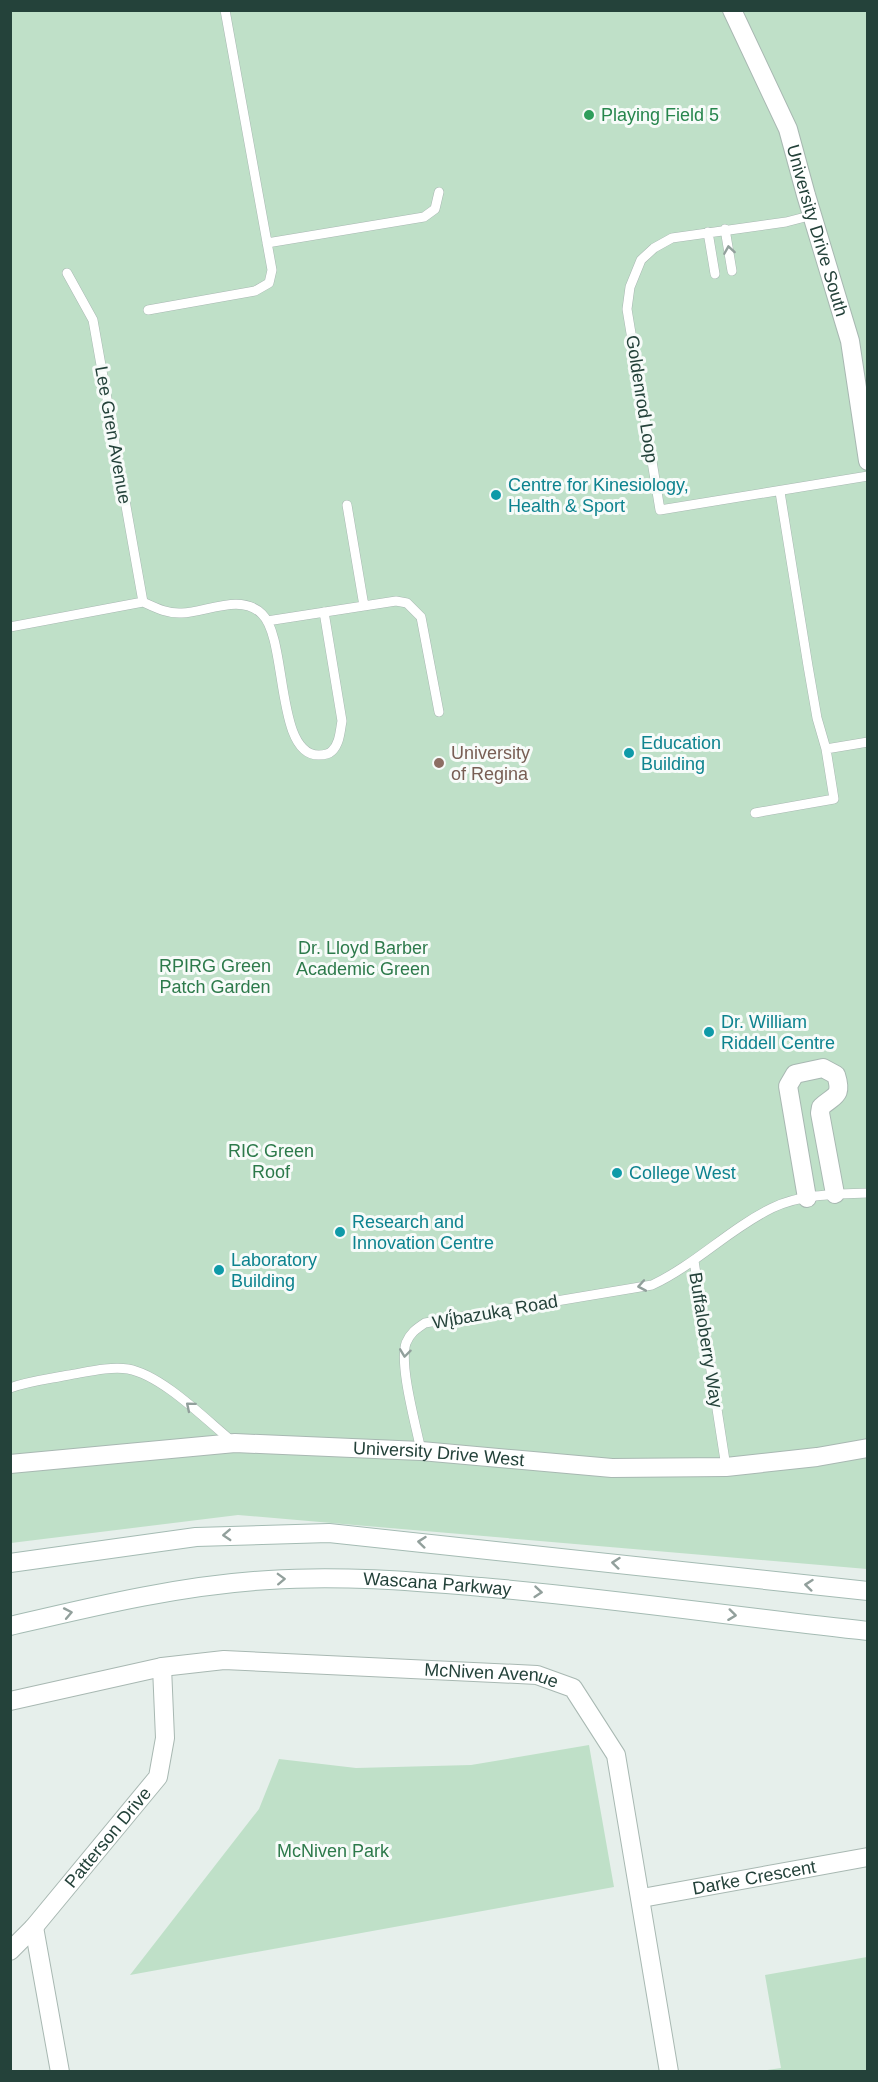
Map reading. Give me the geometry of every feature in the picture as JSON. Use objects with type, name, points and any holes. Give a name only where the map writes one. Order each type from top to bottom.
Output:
[{"type":"street","name":"University Drive South","points":[[732,10],[788,129],[806,195],[859,339],[867,461]]},
{"type":"street","points":[[807,1198],[788,1086],[795,1074],[823,1068],[836,1075],[839,1084],[839,1093],[833,1100],[821,1107],[820,1113],[835,1194]]},
{"type":"street","name":"University Drive West","points":[[10,1464],[235,1443],[421,1451],[612,1468],[726,1467],[817,1457],[867,1448]]},
{"type":"street","name":"Wascana Parkway","points":[[10,1563],[196,1537],[329,1533],[867,1592]]},
{"type":"street","name":"Wascana Parkway","points":[[10,1626],[191,1588],[267,1580],[384,1578],[576,1595],[867,1631]]},
{"type":"street","name":"McNiven Avenue","points":[[10,1701],[162,1667],[224,1660],[525,1674],[537,1675],[573,1688],[616,1755],[642,1898],[669,2072]]},
{"type":"street","name":"Patterson Drive","points":[[10,1951],[34,1928],[158,1777],[165,1738],[162,1667]]},
{"type":"street","name":"Darke Crescent","points":[[642,1898],[867,1857]]},
{"type":"street","points":[[34,1928],[60,2072]]},
{"type":"lane","points":[[148,310],[255,291],[269,283],[272,270],[225,10]]},
{"type":"lane","points":[[267,243],[424,217],[435,209],[439,192]]},
{"type":"lane","name":"Goldenrod Loop","points":[[813,215],[786,222],[672,238],[654,248],[641,260],[630,287],[627,309],[660,510],[867,476]]},
{"type":"lane","points":[[725,229],[732,271]]},
{"type":"lane","points":[[708,232],[715,274]]},
{"type":"lane","name":"Lee Gren Avenue","points":[[67,273],[93,320],[143,602]]},
{"type":"lane","points":[[755,813],[834,799],[826,749],[817,718],[780,492]]},
{"type":"lane","points":[[347,504],[364,606]]},
{"type":"lane","points":[[267,621],[396,601],[407,603],[421,617],[438,712]]},
{"type":"lane","points":[[10,627],[143,602],[163,611],[182,614],[233,604],[250,606],[263,614],[272,631],[291,728],[298,745],[314,755],[323,755],[332,751],[339,738],[342,721],[324,612]]},
{"type":"lane","points":[[826,749],[867,741]]},
{"type":"lane","name":"Buffaloberry Way","points":[[726,1467],[694,1261],[730,1233],[773,1208],[807,1198],[867,1193]]},
{"type":"lane","name":"Wį́bazuką Road","points":[[421,1451],[404,1363],[406,1344],[411,1332],[425,1323],[652,1285],[694,1261]]},
{"type":"lane","points":[[10,1388],[72,1374],[127,1369],[145,1374],[176,1394],[235,1443]]},
{"type":"green space","name":"University of Regina","points":[[11,11],[867,11],[867,1569],[238,1515],[11,1543]]},
{"type":"green space","name":"McNiven Park","points":[[589,1745],[614,1887],[130,1975],[259,1809],[279,1759],[356,1768],[471,1765]]},
{"type":"green space","points":[[867,1957],[867,2071],[761,2071],[781,2068],[765,1975]]},
{"type":"place","name":"Playing Field 5","points":[[589,115]]},
{"type":"place","name":"Centre for Kinesiology, Health & Sport","points":[[496,495]]},
{"type":"place","name":"Education Building","points":[[629,753]]},
{"type":"place","name":"University of Regina","points":[[439,763]]},
{"type":"place","name":"Dr. William Riddell Centre","points":[[709,1032]]},
{"type":"place","name":"College West","points":[[617,1173]]},
{"type":"place","name":"Research and Innovation Centre","points":[[340,1232]]},
{"type":"place","name":"Laboratory Building","points":[[219,1270]]},
{"type":"park label","name":"Dr. Lloyd Barber Academic Green","points":[[363,958]]},
{"type":"park label","name":"RPIRG Green Patch Garden","points":[[215,976]]},
{"type":"park label","name":"RIC Green Roof","points":[[271,1161]]}]
